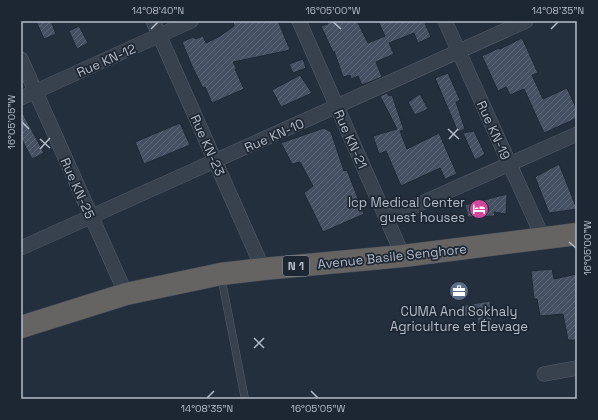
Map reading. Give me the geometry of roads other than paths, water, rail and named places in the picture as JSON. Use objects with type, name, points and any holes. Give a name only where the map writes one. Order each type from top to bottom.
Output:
[{"type":"highway","name":"Avenue Basile Senghore","points":[[21,327],[126,294],[221,274],[403,256],[577,234]]},
{"type":"street","name":"Rue KN-23","points":[[153,21],[263,269]]},
{"type":"street","name":"Rue KN-12","points":[[21,98],[191,21]]},
{"type":"street","name":"Rue KN-21","points":[[299,21],[403,256]]},
{"type":"street","name":"Rue KN-19","points":[[445,21],[543,238]]},
{"type":"street","name":"Rue KN-10","points":[[21,248],[526,21]]},
{"type":"street","name":"Rue KN-25","points":[[21,60],[126,294]]},
{"type":"street","points":[[386,218],[577,134]]},
{"type":"street","points":[[544,374],[577,368]]},
{"type":"lane","points":[[221,274],[245,399]]},
{"type":"place","name":"Icp Medical Center guest houses","points":[[479,209]]},
{"type":"place","name":"CUMA And Sokhaly Agriculture et Élevage","points":[[459,291]]}]
